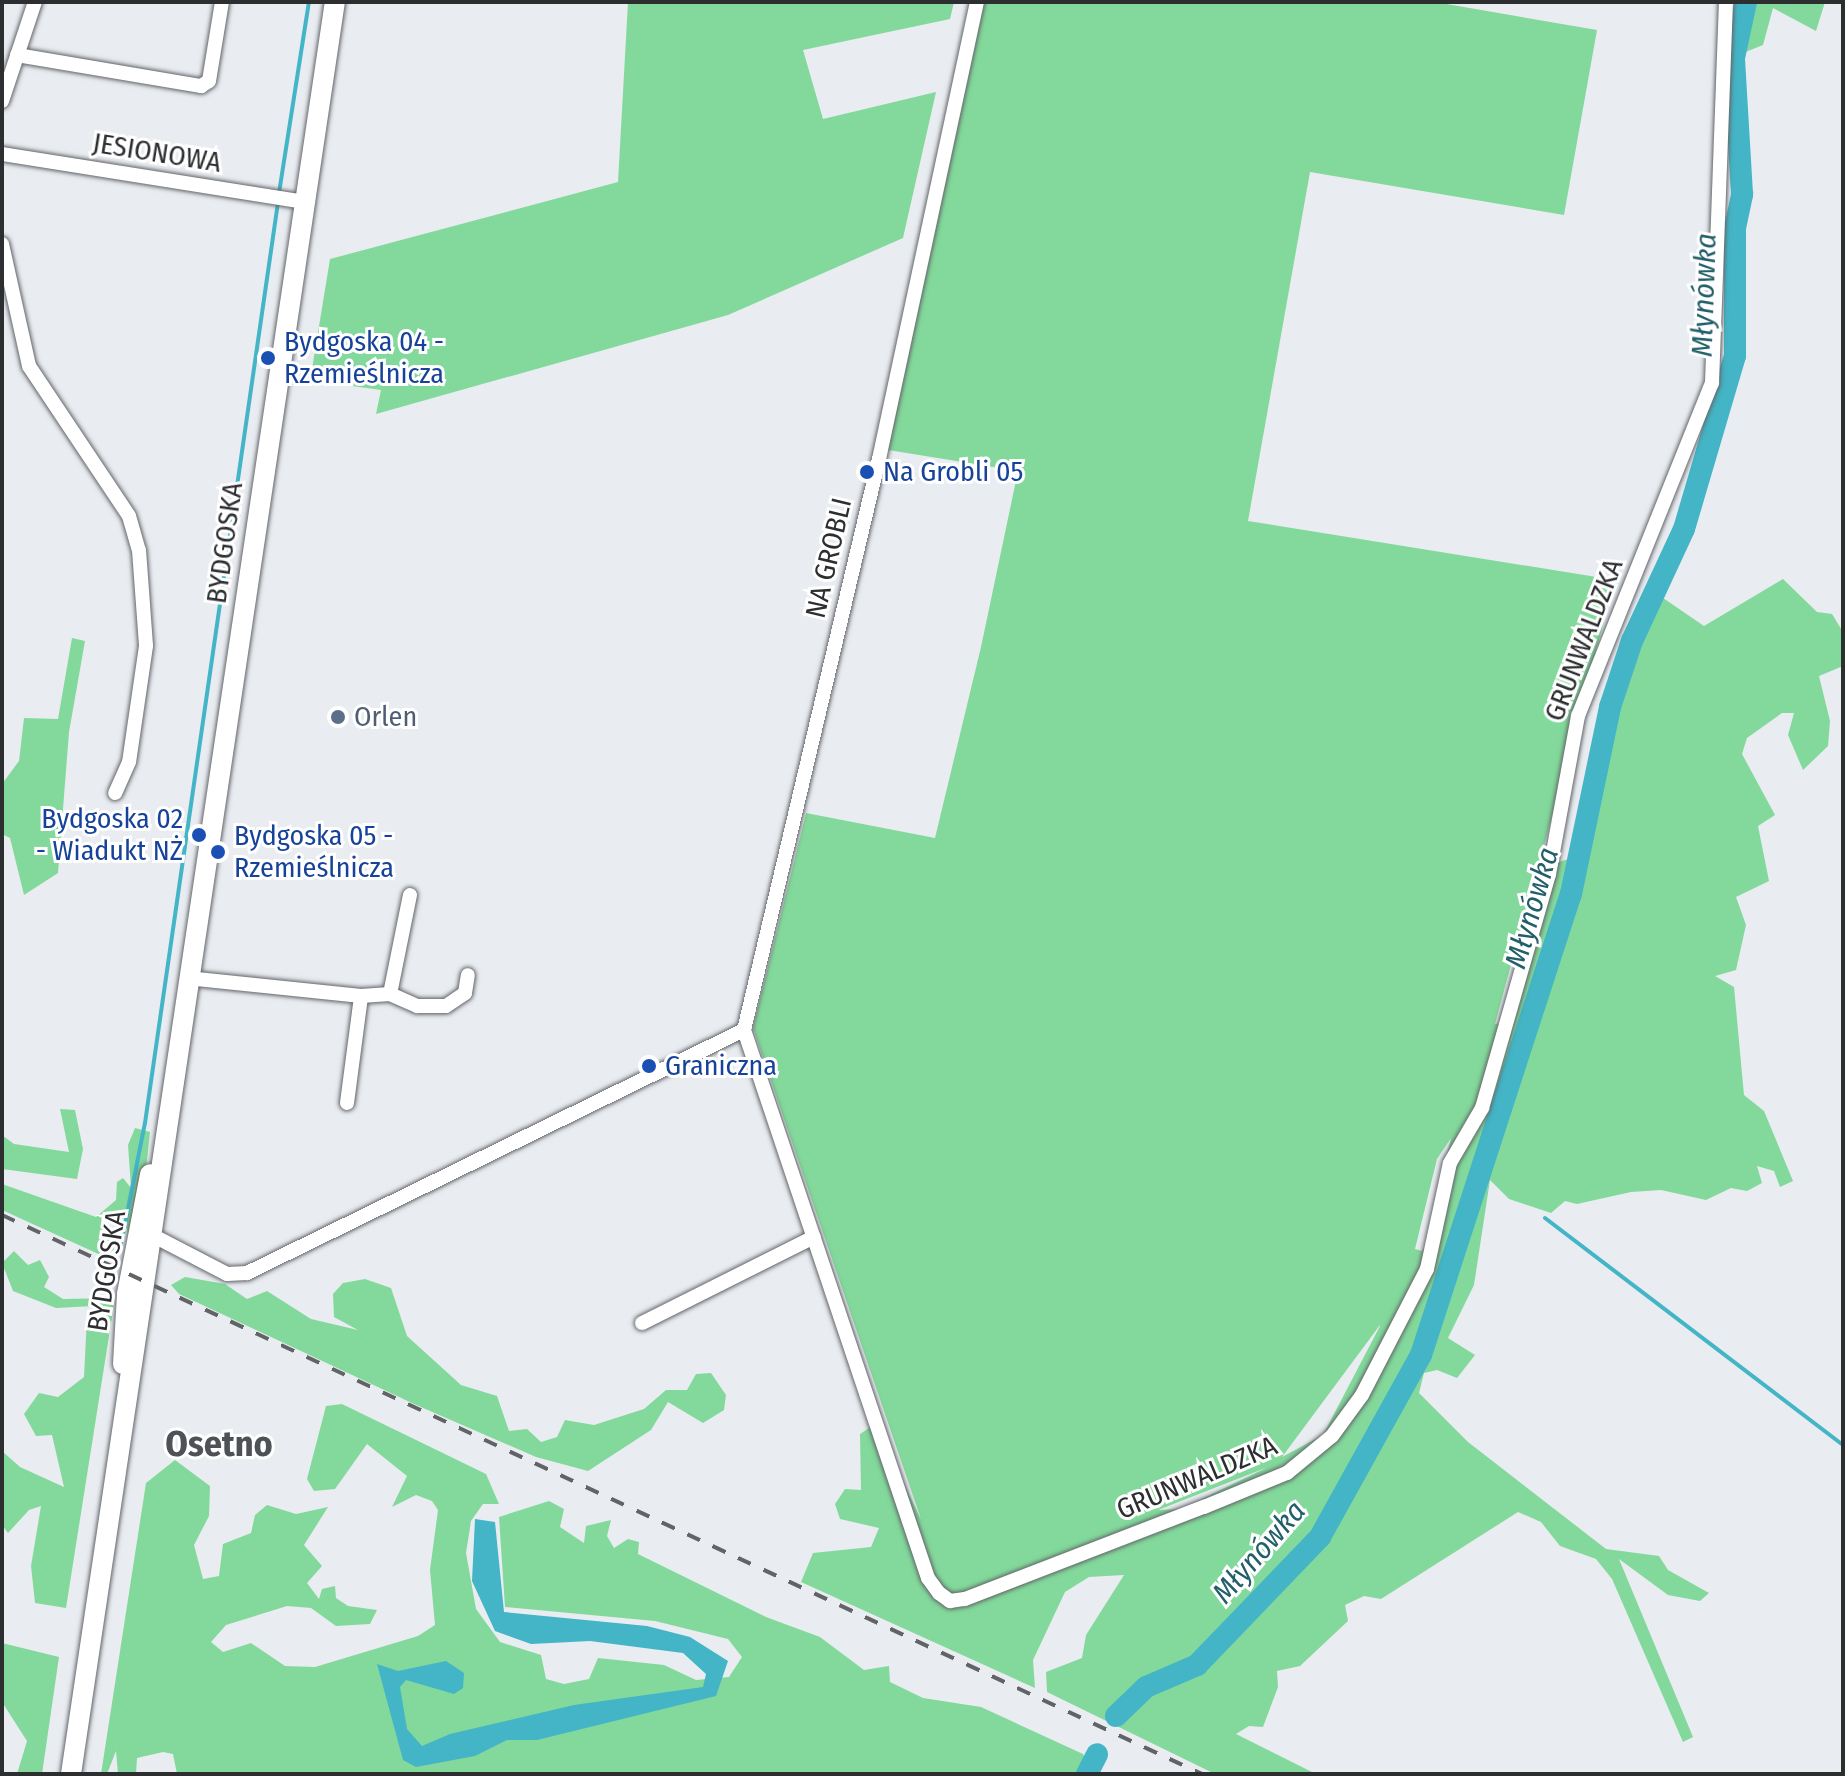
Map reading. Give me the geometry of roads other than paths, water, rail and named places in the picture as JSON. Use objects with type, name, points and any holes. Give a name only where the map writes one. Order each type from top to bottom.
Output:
[{"type":"main road","name":"BYDGOSKA","points":[[71,1774],[117,1459],[154,1242],[170,1093],[335,2]]},
{"type":"main road","name":"BYDGOSKA","points":[[117,1459],[127,1294],[170,1093]]},
{"type":"street","points":[[2,101],[35,2]]},
{"type":"street","points":[[17,55],[201,86],[209,81],[222,2]]},
{"type":"street","name":"NA GROBLI","points":[[744,1030],[879,459],[977,2]]},
{"type":"street","name":"GRUNWALDZKA","points":[[814,1237],[928,1578],[950,1601],[965,1599],[1287,1473],[1332,1436],[1401,1324],[1427,1269],[1450,1163],[1482,1108],[1549,874],[1578,716],[1712,383],[1726,2]]},
{"type":"street","name":"JESIONOWA","points":[[2,154],[304,202]]},
{"type":"street","points":[[2,244],[29,366],[129,516],[139,550],[146,646],[129,762],[115,793]]},
{"type":"street","points":[[390,994],[410,895]]},
{"type":"street","points":[[187,978],[361,996],[390,994],[417,1006],[446,1006],[465,993],[468,975]]},
{"type":"street","points":[[347,1103],[361,996]]},
{"type":"street","points":[[143,1215],[154,1242],[227,1274],[247,1273],[744,1030],[814,1237],[642,1323]]},
{"type":"water","points":[[475,1519],[495,1522],[504,1612],[647,1626],[690,1637],[728,1661],[716,1696],[537,1740],[507,1740],[475,1756],[416,1767],[403,1760],[377,1664],[398,1671],[446,1661],[464,1673],[463,1688],[454,1694],[406,1680],[400,1687],[407,1729],[422,1746],[450,1734],[574,1705],[703,1687],[706,1674],[683,1653],[590,1641],[531,1644],[495,1631],[472,1581]]},
{"type":"waterway","points":[[279,193],[309,2]]},
{"type":"waterway","name":"Młynówka","points":[[1116,1716],[1146,1687],[1197,1665],[1320,1537],[1421,1355],[1571,894],[1610,707],[1632,641],[1684,529],[1735,356],[1735,228],[1742,194],[1734,58],[1746,2]]},
{"type":"waterway","points":[[121,1244],[145,1123],[278,202]]},
{"type":"waterway","points":[[1545,1218],[1843,1445]]},
{"type":"waterway","name":"Młynówka","points":[[1087,1774],[1097,1754]]},
{"type":"railway","points":[[2,1215],[1202,1774]]},
{"type":"place","name":"Bydgoska 04 - Rzemieślnicza","points":[[268,358]]},
{"type":"place","name":"Na Grobli 05","points":[[867,472]]},
{"type":"place","name":"Orlen","points":[[338,717]]},
{"type":"place","name":"Bydgoska 02 - Wiadukt NŻ","points":[[199,835]]},
{"type":"place","name":"Bydgoska 05 - Rzemieślnicza","points":[[218,852]]},
{"type":"place","name":"Graniczna","points":[[649,1066]]},
{"type":"district","name":"Osetno","points":[[219,1445]]}]
